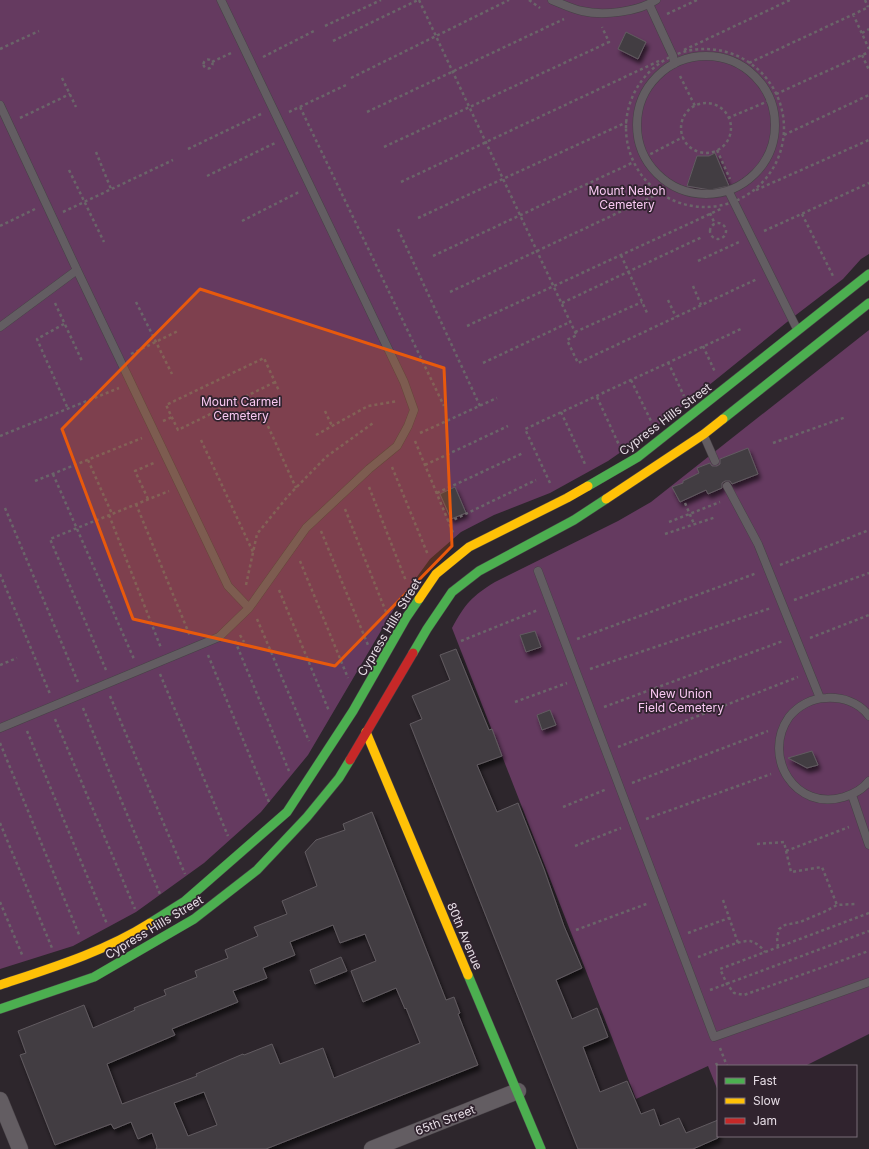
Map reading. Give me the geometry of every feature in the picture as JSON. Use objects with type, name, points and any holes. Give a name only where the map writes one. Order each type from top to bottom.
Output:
[{"type":"street","name":"Cypress Hills Street","points":[[0,1009],[94,977],[194,919],[257,870],[307,816],[339,778],[427,629],[452,592],[479,571],[574,520],[699,424],[804,340],[869,274]]},
{"type":"street","name":"Cypress Hills Street","points":[[0,985],[88,955],[136,932],[185,901],[287,812],[353,712],[406,618],[436,574],[469,547],[567,498],[699,424],[804,340],[869,303]]},
{"type":"street","name":"80th Avenue","points":[[366,732],[541,1149]]},
{"type":"street","name":"65th Street","points":[[372,1149],[518,1092]]},
{"type":"street","points":[[0,1100],[20,1149]]},
{"type":"lane","points":[[0,728],[219,637],[250,606],[306,528],[364,474],[397,446],[408,426],[414,410],[404,382],[221,0]]},
{"type":"lane","points":[[552,0],[582,11],[616,13],[653,2],[674,60]]},
{"type":"lane","points":[[696,56],[720,57],[741,65],[759,80],[774,97],[776,120],[774,140],[768,159],[755,175],[731,190],[709,195],[690,193],[671,186],[656,173],[644,157],[638,137],[638,115],[644,94],[657,77],[674,60],[696,56]]},
{"type":"lane","points":[[0,105],[119,359],[228,586],[250,606]]},
{"type":"lane","points":[[731,190],[734,202],[751,237],[804,340]]},
{"type":"lane","points":[[0,327],[77,270]]},
{"type":"lane","points":[[699,424],[715,461]]},
{"type":"lane","points":[[727,486],[758,544],[820,698]]},
{"type":"lane","points":[[538,571],[714,1036],[869,982]]},
{"type":"lane","points":[[869,716],[854,703],[838,698],[820,698],[805,703],[793,713],[784,725],[779,740],[779,755],[783,770],[792,783],[805,793],[820,799],[836,800],[852,795],[865,786],[869,781]]},
{"type":"lane","points":[[852,795],[869,844]]},
{"type":"path","points":[[325,26],[381,0]]},
{"type":"path","points":[[333,41],[419,0],[575,332],[576,335],[567,340],[578,362],[769,273]]},
{"type":"path","points":[[350,78],[510,0]]},
{"type":"path","points":[[665,15],[697,0]]},
{"type":"path","points":[[681,51],[790,0]]},
{"type":"path","points":[[749,63],[869,7],[865,0]]},
{"type":"path","points":[[853,14],[869,49]]},
{"type":"path","points":[[367,112],[564,19]]},
{"type":"path","points":[[384,147],[609,42],[601,24]]},
{"type":"path","points":[[862,33],[869,29]]},
{"type":"path","points":[[0,49],[39,31]]},
{"type":"path","points":[[261,58],[314,31]]},
{"type":"path","points":[[212,62],[244,47]]},
{"type":"path","points":[[734,202],[712,207],[691,206],[670,200],[652,187],[638,170],[629,150],[626,128],[629,106],[638,86],[652,69],[695,49],[720,50],[744,59],[764,75],[784,121],[782,147],[773,170],[756,190]]},
{"type":"path","points":[[728,118],[869,52]]},
{"type":"path","points":[[862,55],[869,70]]},
{"type":"path","points":[[401,182],[662,59]]},
{"type":"path","points":[[674,60],[694,106]]},
{"type":"path","points":[[62,78],[76,107]]},
{"type":"path","points":[[278,118],[346,84]]},
{"type":"path","points":[[18,119],[70,94]]},
{"type":"path","points":[[783,135],[869,96]]},
{"type":"path","points":[[706,103],[714,104],[721,108],[728,118],[730,130],[728,138],[724,145],[717,150],[701,152],[687,144],[683,137],[681,130],[682,122],[685,114],[694,106],[706,103]]},
{"type":"path","points":[[300,107],[444,406]]},
{"type":"path","points":[[188,149],[265,112]]},
{"type":"path","points":[[418,218],[627,122]]},
{"type":"path","points":[[207,176],[287,137]]},
{"type":"path","points":[[644,157],[683,137]]},
{"type":"path","points":[[467,326],[734,202],[756,190],[869,140]]},
{"type":"path","points":[[717,150],[731,190]]},
{"type":"path","points":[[96,152],[111,189]]},
{"type":"path","points":[[52,217],[172,160]]},
{"type":"path","points":[[433,256],[634,162]]},
{"type":"path","points":[[69,170],[104,242]]},
{"type":"path","points":[[698,261],[869,183]]},
{"type":"path","points":[[242,221],[310,186]]},
{"type":"path","points":[[450,292],[660,193]]},
{"type":"path","points":[[0,226],[46,204]]},
{"type":"path","points":[[710,213],[715,224]]},
{"type":"path","points":[[802,214],[834,277]]},
{"type":"path","points":[[721,223],[726,229],[725,235],[721,238],[716,239],[710,234],[710,228],[715,224],[721,223]]},
{"type":"path","points":[[398,229],[480,406]]},
{"type":"path","points":[[562,303],[702,238]]},
{"type":"path","points":[[621,255],[648,315]]},
{"type":"path","points":[[693,286],[701,305]]},
{"type":"path","points":[[49,291],[82,361]]},
{"type":"path","points":[[668,300],[676,317]]},
{"type":"path","points":[[136,302],[172,374]]},
{"type":"path","points":[[575,332],[642,302]]},
{"type":"path","points":[[483,363],[570,322]]},
{"type":"path","points":[[64,324],[38,339],[68,409]]},
{"type":"path","points":[[552,488],[525,429],[741,328]]},
{"type":"path","points":[[119,359],[178,332]]},
{"type":"path","points":[[703,346],[715,372]]},
{"type":"path","points":[[275,382],[178,430],[166,405],[264,358],[275,382],[279,391]]},
{"type":"path","points":[[668,362],[685,398]]},
{"type":"path","points":[[631,380],[653,425]]},
{"type":"path","points":[[0,436],[131,383]]},
{"type":"path","points":[[597,397],[622,451]]},
{"type":"path","points":[[413,436],[497,398]]},
{"type":"path","points":[[316,435],[368,406],[410,399]]},
{"type":"path","points":[[325,411],[332,426]]},
{"type":"path","points":[[561,412],[585,465]]},
{"type":"path","points":[[263,415],[296,488]]},
{"type":"path","points":[[773,443],[846,417]]},
{"type":"path","points":[[243,601],[257,534],[296,488],[326,457],[373,423]]},
{"type":"path","points":[[408,426],[455,537]]},
{"type":"path","points":[[425,465],[508,426]]},
{"type":"path","points":[[35,481],[154,432]]},
{"type":"path","points":[[201,440],[253,552]]},
{"type":"path","points":[[436,493],[523,453]]},
{"type":"path","points":[[387,454],[430,559]]},
{"type":"path","points":[[148,499],[135,471],[166,457]]},
{"type":"path","points":[[88,460],[166,659]]},
{"type":"path","points":[[53,474],[139,670]]},
{"type":"path","points":[[364,474],[406,582]]},
{"type":"path","points":[[448,522],[536,480]]},
{"type":"path","points":[[180,486],[50,539],[186,876]]},
{"type":"path","points":[[340,496],[389,618]]},
{"type":"path","points":[[668,522],[734,497]]},
{"type":"path","points":[[685,503],[694,524]]},
{"type":"path","points":[[136,504],[195,647]]},
{"type":"path","points":[[5,508],[160,894]]},
{"type":"path","points":[[664,534],[716,517]]},
{"type":"path","points":[[316,519],[370,649]]},
{"type":"path","points":[[565,643],[768,569],[869,530]]},
{"type":"path","points":[[294,545],[350,682]]},
{"type":"path","points":[[515,702],[578,676],[869,573]]},
{"type":"path","points":[[0,574],[136,912]]},
{"type":"path","points":[[273,574],[331,715]]},
{"type":"path","points":[[461,641],[551,605]]},
{"type":"path","points":[[250,606],[312,747]]},
{"type":"path","points":[[591,712],[869,616]]},
{"type":"path","points":[[230,627],[291,775]]},
{"type":"path","points":[[203,643],[269,802]]},
{"type":"path","points":[[0,665],[17,658]]},
{"type":"path","points":[[156,663],[230,840]]},
{"type":"path","points":[[606,751],[809,673]]},
{"type":"path","points":[[22,719],[108,926]]},
{"type":"path","points":[[563,807],[784,725]]},
{"type":"path","points":[[0,743],[81,941]]},
{"type":"path","points":[[575,846],[783,770]]},
{"type":"path","points":[[786,851],[861,822]]},
{"type":"path","points":[[0,823],[54,952]]},
{"type":"path","points":[[757,844],[784,842],[791,872],[822,867],[837,904]]},
{"type":"path","points":[[576,930],[662,898]]},
{"type":"path","points":[[722,900],[738,943]]},
{"type":"path","points":[[0,902],[24,961]]},
{"type":"path","points":[[778,947],[778,929],[785,925],[800,922],[824,912],[837,904],[855,904]]},
{"type":"path","points":[[869,913],[720,969],[727,984],[734,993],[744,995],[869,951]]},
{"type":"path","points":[[676,937],[729,918]]},
{"type":"path","points":[[698,995],[869,931]]},
{"type":"path","points":[[686,961],[738,943],[750,941],[760,946],[765,952]]},
{"type":"path","points":[[716,1036],[727,1065]]},
{"type":"highlighted area","points":[[200,289],[444,368],[452,546],[335,666],[133,619],[62,429]]},
{"type":"green space","name":"Mount Carmel Cemetery","points":[[0,0],[869,0],[869,254],[861,259],[843,279],[651,431],[608,461],[550,493],[494,515],[461,532],[430,559],[395,607],[308,755],[261,812],[204,863],[136,912],[73,946],[0,969]]},
{"type":"green space","name":"New Union Field Cemetery","points":[[869,330],[869,1034],[807,1065],[717,1065],[717,1088],[708,1066],[636,1099],[452,628],[470,601],[487,587],[618,521],[651,502]]},
{"type":"building","points":[[626,32],[646,42],[638,59],[618,49]]},
{"type":"building","points":[[715,153],[729,186],[710,190],[687,186],[697,156],[709,156]]},
{"type":"building","points":[[748,448],[758,474],[732,484],[730,481],[725,481],[722,483],[722,488],[708,494],[706,490],[680,502],[672,487],[683,483],[683,481],[699,473],[697,468],[710,463],[712,466],[717,466],[720,464],[720,459]]},
{"type":"building","points":[[455,487],[466,513],[451,519],[440,494]]},
{"type":"building","points":[[535,631],[541,647],[526,652],[520,635]]},
{"type":"building","points":[[456,649],[489,730],[492,729],[502,756],[477,765],[497,812],[518,803],[544,869],[564,926],[582,968],[556,980],[572,1019],[597,1008],[608,1037],[583,1047],[600,1092],[627,1081],[641,1114],[654,1109],[660,1126],[679,1118],[686,1133],[717,1120],[718,1138],[693,1149],[578,1149],[410,724],[422,719],[412,696],[450,680],[440,655]]},
{"type":"building","points":[[550,710],[556,725],[542,730],[537,715]]},
{"type":"building","points":[[812,751],[818,765],[807,768],[788,758]]},
{"type":"building","points":[[372,812],[446,1000],[454,997],[460,1013],[458,1014],[478,1065],[266,1149],[156,1149],[157,1147],[152,1133],[138,1139],[131,1122],[114,1129],[111,1124],[55,1145],[20,1055],[26,1053],[18,1031],[84,1005],[93,1028],[135,1010],[134,1008],[166,995],[164,990],[197,977],[195,971],[228,958],[225,950],[258,936],[254,927],[287,914],[282,901],[317,886],[305,852],[316,840],[345,830],[343,824]],"holes":[[[333,925],[340,943],[365,934],[376,961],[351,971],[363,1002],[396,988],[420,1043],[334,1078],[323,1048],[280,1064],[272,1044],[244,1055],[243,1054],[196,1074],[197,1076],[122,1104],[107,1064],[175,1035],[172,1029],[238,1002],[233,991],[267,978],[263,968],[295,955],[290,942]],[[204,1092],[217,1125],[188,1136],[174,1103]]]},
{"type":"building","points":[[341,957],[347,971],[315,984],[310,970]]},
{"type":"traffic: fast","points":[[588,486],[638,457],[869,274]]},
{"type":"traffic: fast","points":[[723,419],[869,303]]},
{"type":"traffic: fast","points":[[413,653],[452,592],[479,571],[574,520],[606,499]]},
{"type":"traffic: fast","points":[[150,923],[185,901],[287,812],[353,711],[406,618],[419,599]]},
{"type":"traffic: fast","points":[[0,1009],[94,977],[194,919],[257,870],[307,817],[339,778],[350,760]]},
{"type":"traffic: fast","points":[[468,975],[541,1149]]},
{"type":"traffic: slow","points":[[606,499],[704,434],[723,419]]},
{"type":"traffic: slow","points":[[419,599],[436,574],[469,547],[588,486]]},
{"type":"traffic: slow","points":[[366,732],[468,975]]},
{"type":"traffic: slow","points":[[0,985],[58,966],[96,951],[150,923]]},
{"type":"traffic: jam","points":[[350,760],[413,653]]},
{"type":"park label","name":"Mount Neboh Cemetery","points":[[627,197]]}]
